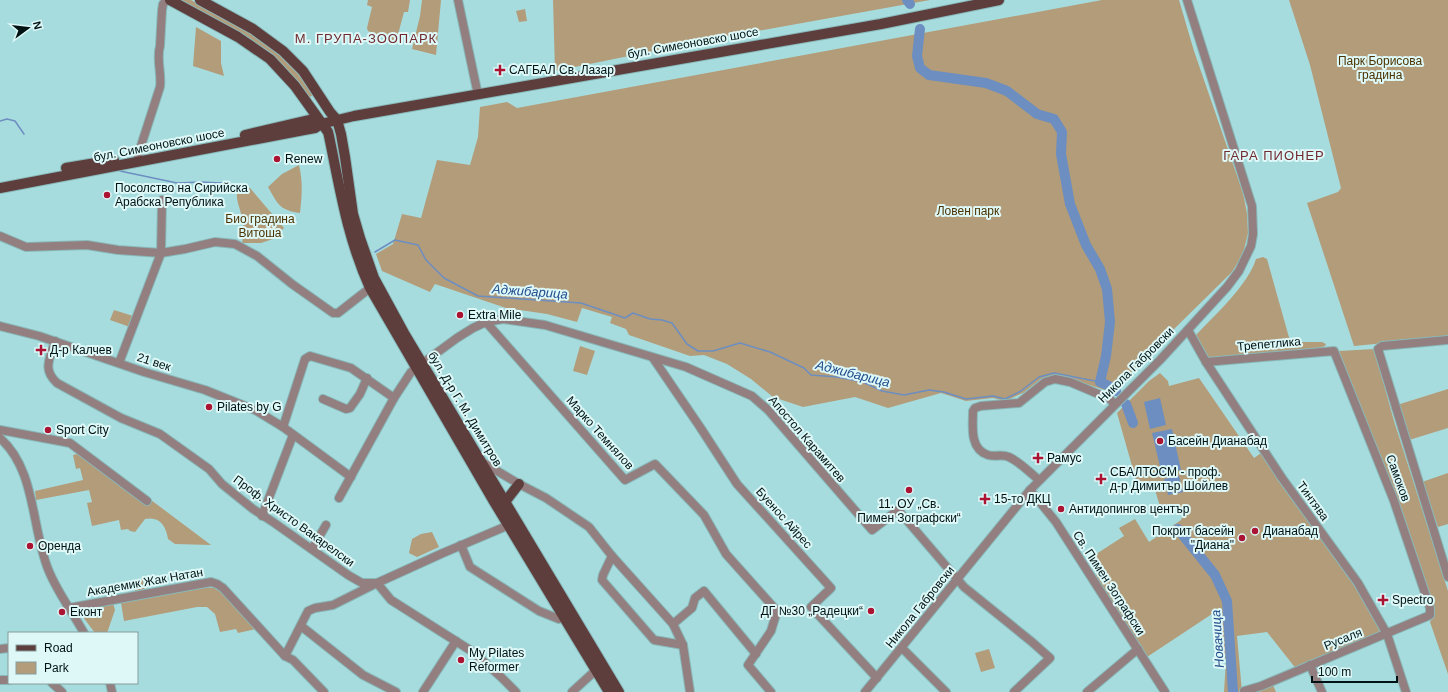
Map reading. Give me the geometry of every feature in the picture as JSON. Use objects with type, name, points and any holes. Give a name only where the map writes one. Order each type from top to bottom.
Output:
[{"type":"main road","name":"бул. Д-р Г. М. Димитров","points":[[170,0],[238,37],[263,53],[287,75],[330,136],[349,233],[358,260],[370,288],[482,462],[619,692]]},
{"type":"main road","points":[[200,0],[253,29],[284,51],[304,71],[330,112],[337,120]]},
{"type":"main road","name":"бул. Симеоновско шосе","points":[[0,188],[315,128],[321,124],[337,120],[881,24],[999,0]]},
{"type":"main road","name":"бул. Симеоновско шосе","points":[[0,181],[234,137],[309,120],[321,124]]},
{"type":"main road","name":"бул. Д-р Г. М. Димитров","points":[[337,120],[344,150],[353,214],[368,264],[419,366],[509,526],[609,692]]},
{"type":"main road","points":[[505,502],[518,484]]},
{"type":"street","points":[[138,155],[160,87],[159,51],[162,10],[163,4],[166,0]]},
{"type":"street","points":[[458,0],[478,95]]},
{"type":"street","name":"Никола Габровски","points":[[866,692],[1030,490],[1188,330],[1227,287],[1239,271],[1251,246],[1254,219],[1249,193],[1187,0]]},
{"type":"street","points":[[119,363],[161,253],[162,200]]},
{"type":"street","points":[[0,236],[26,247],[87,245],[118,250],[161,253],[215,242],[235,244],[257,256],[292,284],[334,312],[338,313],[370,288]]},
{"type":"street","name":"Апостол Карамитев","points":[[339,498],[394,398],[406,379],[419,366],[457,338],[486,322],[503,319],[545,325],[686,367],[752,396],[768,410],[872,530],[898,510],[964,587],[1050,658],[1014,692]]},
{"type":"street","name":"Марко Темнялов","points":[[486,322],[625,480],[655,464],[704,515],[726,554],[777,612],[771,631],[748,665],[771,692]]},
{"type":"street","name":"21 век","points":[[0,326],[205,390],[255,410],[283,427],[351,477]]},
{"type":"street","name":"Тинтява","points":[[1188,330],[1206,362],[1282,478],[1358,583],[1386,634],[1406,692]]},
{"type":"street","name":"Самоков","points":[[1448,340],[1382,346],[1378,349],[1448,577]]},
{"type":"street","name":"Проф. Христо Вакарелски","points":[[55,342],[47,368],[50,377],[57,383],[121,418],[160,434],[209,469],[222,484],[262,516],[273,522],[348,575],[362,583],[377,583]]},
{"type":"street","name":"Трепетлика","points":[[1206,362],[1334,351]]},
{"type":"street","name":"Самоков","points":[[1334,351],[1394,501],[1430,608],[1430,615],[1428,616]]},
{"type":"street","points":[[283,427],[307,357],[310,356],[351,368],[394,398]]},
{"type":"street","name":"Буенос Айрес","points":[[654,358],[737,484],[831,588],[811,607],[877,678]]},
{"type":"street","points":[[324,399],[346,409],[350,408],[360,394],[367,378]]},
{"type":"street","points":[[1039,480],[1011,458],[1004,455],[988,455],[982,451],[973,438],[975,408],[981,406],[1019,403],[1045,382],[1055,379],[1070,382],[1110,399],[1114,404]]},
{"type":"street","points":[[0,430],[70,443],[147,501]]},
{"type":"street","points":[[262,516],[293,435]]},
{"type":"street","points":[[0,438],[14,453],[20,464],[28,489],[43,554],[55,584],[83,632]]},
{"type":"street","points":[[482,462],[518,484],[546,498],[589,527],[612,556],[674,624],[683,645],[690,692]]},
{"type":"street","name":"Св. Пимен Зографски","points":[[1030,490],[1056,522],[1165,692]]},
{"type":"street","points":[[312,549],[326,525]]},
{"type":"street","points":[[285,656],[308,611],[314,608],[333,605],[460,545],[509,526]]},
{"type":"street","points":[[460,545],[470,567],[540,611],[559,619],[564,616]]},
{"type":"street","points":[[612,556],[602,580],[654,640],[683,645]]},
{"type":"street","name":"Академик Жак Натан","points":[[69,608],[211,582],[223,588],[285,656],[292,660],[324,692]]},
{"type":"street","points":[[377,583],[391,600],[474,652],[501,676],[516,692]]},
{"type":"street","points":[[674,624],[692,608],[695,598],[704,591],[756,654]]},
{"type":"street","name":"Русаля","points":[[1244,691],[1261,686],[1428,616]]},
{"type":"street","points":[[301,626],[362,675],[396,692]]},
{"type":"street","points":[[422,692],[456,641]]},
{"type":"street","points":[[902,648],[946,692]]},
{"type":"street","points":[[1087,692],[1138,649]]},
{"type":"street","points":[[1310,666],[1322,692]]},
{"type":"street","points":[[572,692],[596,670]]},
{"type":"street","points":[[53,684],[62,692]]},
{"type":"green space","points":[[178,0],[191,0],[264,40],[292,64],[315,94],[308,98],[293,76]]},
{"type":"green space","points":[[368,0],[410,0],[408,12],[404,12],[396,42],[368,31],[367,28],[372,7],[367,5]]},
{"type":"green space","points":[[422,0],[441,0],[436,55],[412,49],[420,16]]},
{"type":"green space","points":[[553,0],[930,0],[713,39],[555,71]]},
{"type":"green space","name":"Ловен парк","points":[[1102,0],[1179,0],[1194,51],[1243,193],[1247,213],[1248,233],[1243,254],[1232,272],[1116,389],[1108,391],[1055,375],[1041,379],[1023,393],[1005,401],[993,398],[966,401],[941,393],[888,408],[855,397],[803,407],[773,397],[751,379],[727,364],[704,355],[690,356],[629,335],[626,329],[610,323],[612,317],[582,308],[577,322],[547,314],[506,308],[435,284],[430,292],[382,271],[376,254],[393,244],[402,214],[421,218],[437,160],[470,165],[478,137],[480,107],[507,102],[517,108]]},
{"type":"green space","name":"Парк Борисова градина","points":[[1289,0],[1448,0],[1448,337],[1354,346],[1307,203],[1338,192],[1341,188],[1310,65]]},
{"type":"green space","points":[[525,9],[527,21],[519,22],[516,11]]},
{"type":"green space","points":[[196,27],[221,41],[221,63],[224,76],[193,66]]},
{"type":"green space","points":[[299,165],[302,189],[300,213],[283,208],[274,198],[268,187],[282,174]]},
{"type":"green space","name":"Био градина Витоша","points":[[242,185],[250,188],[284,228],[273,239],[261,243],[242,243],[243,224],[237,190]]},
{"type":"green space","points":[[1263,257],[1267,259],[1290,341],[1322,342],[1326,344],[1325,346],[1319,348],[1318,350],[1209,358],[1196,335],[1239,289],[1252,269],[1256,259]]},
{"type":"green space","points":[[114,310],[133,316],[130,327],[110,320]]},
{"type":"green space","points":[[580,346],[595,351],[587,375],[573,371]]},
{"type":"green space","points":[[1374,349],[1394,421],[1448,591],[1448,674],[1430,622],[1434,615],[1400,506],[1339,351]]},
{"type":"green space","points":[[1160,373],[1168,381],[1169,386],[1199,378],[1254,458],[1264,451],[1358,583],[1383,632],[1297,670],[1267,632],[1237,636],[1242,692],[1224,692],[1226,661],[1215,612],[1144,659],[1091,578],[1099,573],[1090,558],[1124,536],[1119,528],[1135,519],[1149,542],[1181,520],[1185,508],[1161,510],[1153,483],[1138,487],[1117,413],[1149,381]]},
{"type":"green space","points":[[1448,389],[1448,428],[1409,440],[1397,405]]},
{"type":"green space","points":[[77,454],[148,504],[151,500],[211,545],[175,544],[168,539],[164,526],[155,519],[150,518],[145,519],[135,532],[128,529],[121,530],[119,520],[92,526],[87,503],[92,502],[89,490],[36,500],[35,491],[83,480],[80,468],[76,469],[73,455]]},
{"type":"green space","points":[[1448,473],[1448,524],[1438,527],[1422,482]]},
{"type":"green space","points":[[432,532],[439,547],[417,557],[409,553],[412,539],[421,534]]},
{"type":"green space","points":[[142,577],[145,589],[135,591],[135,590]]},
{"type":"green space","points":[[206,587],[214,588],[220,591],[256,629],[238,633],[236,629],[220,632],[215,614],[207,607],[197,607],[124,621],[121,603]]},
{"type":"green space","points":[[113,603],[115,610],[107,632],[94,632],[80,613],[80,610]]},
{"type":"green space","points":[[989,649],[995,668],[981,672],[975,653]]},
{"type":"green space","points":[[1273,685],[1276,692],[1251,692]]},
{"type":"water","points":[[1160,398],[1166,425],[1150,429],[1144,402]]},
{"type":"water","points":[[1172,429],[1181,470],[1162,475],[1152,433]]},
{"type":"water","points":[[1179,476],[1183,492],[1168,495],[1164,479]]},
{"type":"waterway","points":[[907,0],[910,4]]},
{"type":"waterway","points":[[920,29],[917,56],[920,68],[929,75],[986,83],[1007,91],[1037,114],[1054,119],[1062,132],[1061,154],[1070,204],[1086,245],[1100,269],[1107,289],[1110,322],[1106,356],[1100,382],[1116,391]]},
{"type":"waterway","name":"Аджибарица","points":[[0,121],[7,119],[15,121],[24,134]]},
{"type":"waterway","name":"Аджибарица","points":[[120,171],[177,183],[221,183],[239,187]]},
{"type":"waterway","name":"Аджибарица","points":[[375,252],[395,240],[418,245],[426,260],[444,278],[478,296],[581,303],[625,318],[633,313],[650,319],[672,323],[687,344],[698,351],[713,351],[740,343],[770,352],[804,368],[811,375],[837,377],[863,382],[882,391],[904,395],[929,390],[944,392],[966,399],[993,396],[1005,399],[1021,391],[1039,377],[1054,373],[1100,382]]},
{"type":"waterway","name":"Новачица","points":[[1126,404],[1133,423]]},
{"type":"waterway","name":"Новачица","points":[[1178,529],[1215,575],[1227,601],[1233,692]]},
{"type":"place","name":"САГБАЛ Св. Лазар","points":[[500,70]]},
{"type":"place","name":"Renew","points":[[277,159]]},
{"type":"place","name":"Посолство на Сирийска Арабска Република","points":[[107,195]]},
{"type":"place","name":"Extra Mile","points":[[460,315]]},
{"type":"place","name":"Д-р Калчев","points":[[41,350]]},
{"type":"place","name":"Pilates by G","points":[[209,407]]},
{"type":"place","name":"Sport City","points":[[48,430]]},
{"type":"place","name":"Басейн Дианабад","points":[[1160,441]]},
{"type":"place","name":"Рамус","points":[[1038,458]]},
{"type":"place","name":"СБАЛТОСМ - проф. д-р Димитър Шойлев","points":[[1101,479]]},
{"type":"place","name":"11. ОУ „Св. Пимен Зографски“","points":[[909,490]]},
{"type":"place","name":"15-то ДКЦ","points":[[985,499]]},
{"type":"place","name":"Антидопингов център","points":[[1061,509]]},
{"type":"place","name":"Дианабад","points":[[1255,531]]},
{"type":"place","name":"Покрит басейн \"Диана\"","points":[[1242,538]]},
{"type":"place","name":"Оренда","points":[[30,546]]},
{"type":"place","name":"Spectro","points":[[1383,600]]},
{"type":"place","name":"ДГ №30 „Радецки“","points":[[871,611]]},
{"type":"place","name":"Еконт","points":[[62,612]]},
{"type":"place","name":"My Pilates Reformer","points":[[461,660]]},
{"type":"district","name":"М. ГРУПА-ЗООПАРК","points":[[366,38]]},
{"type":"district","name":"ГАРА ПИОНЕР","points":[[1274,155]]}]
